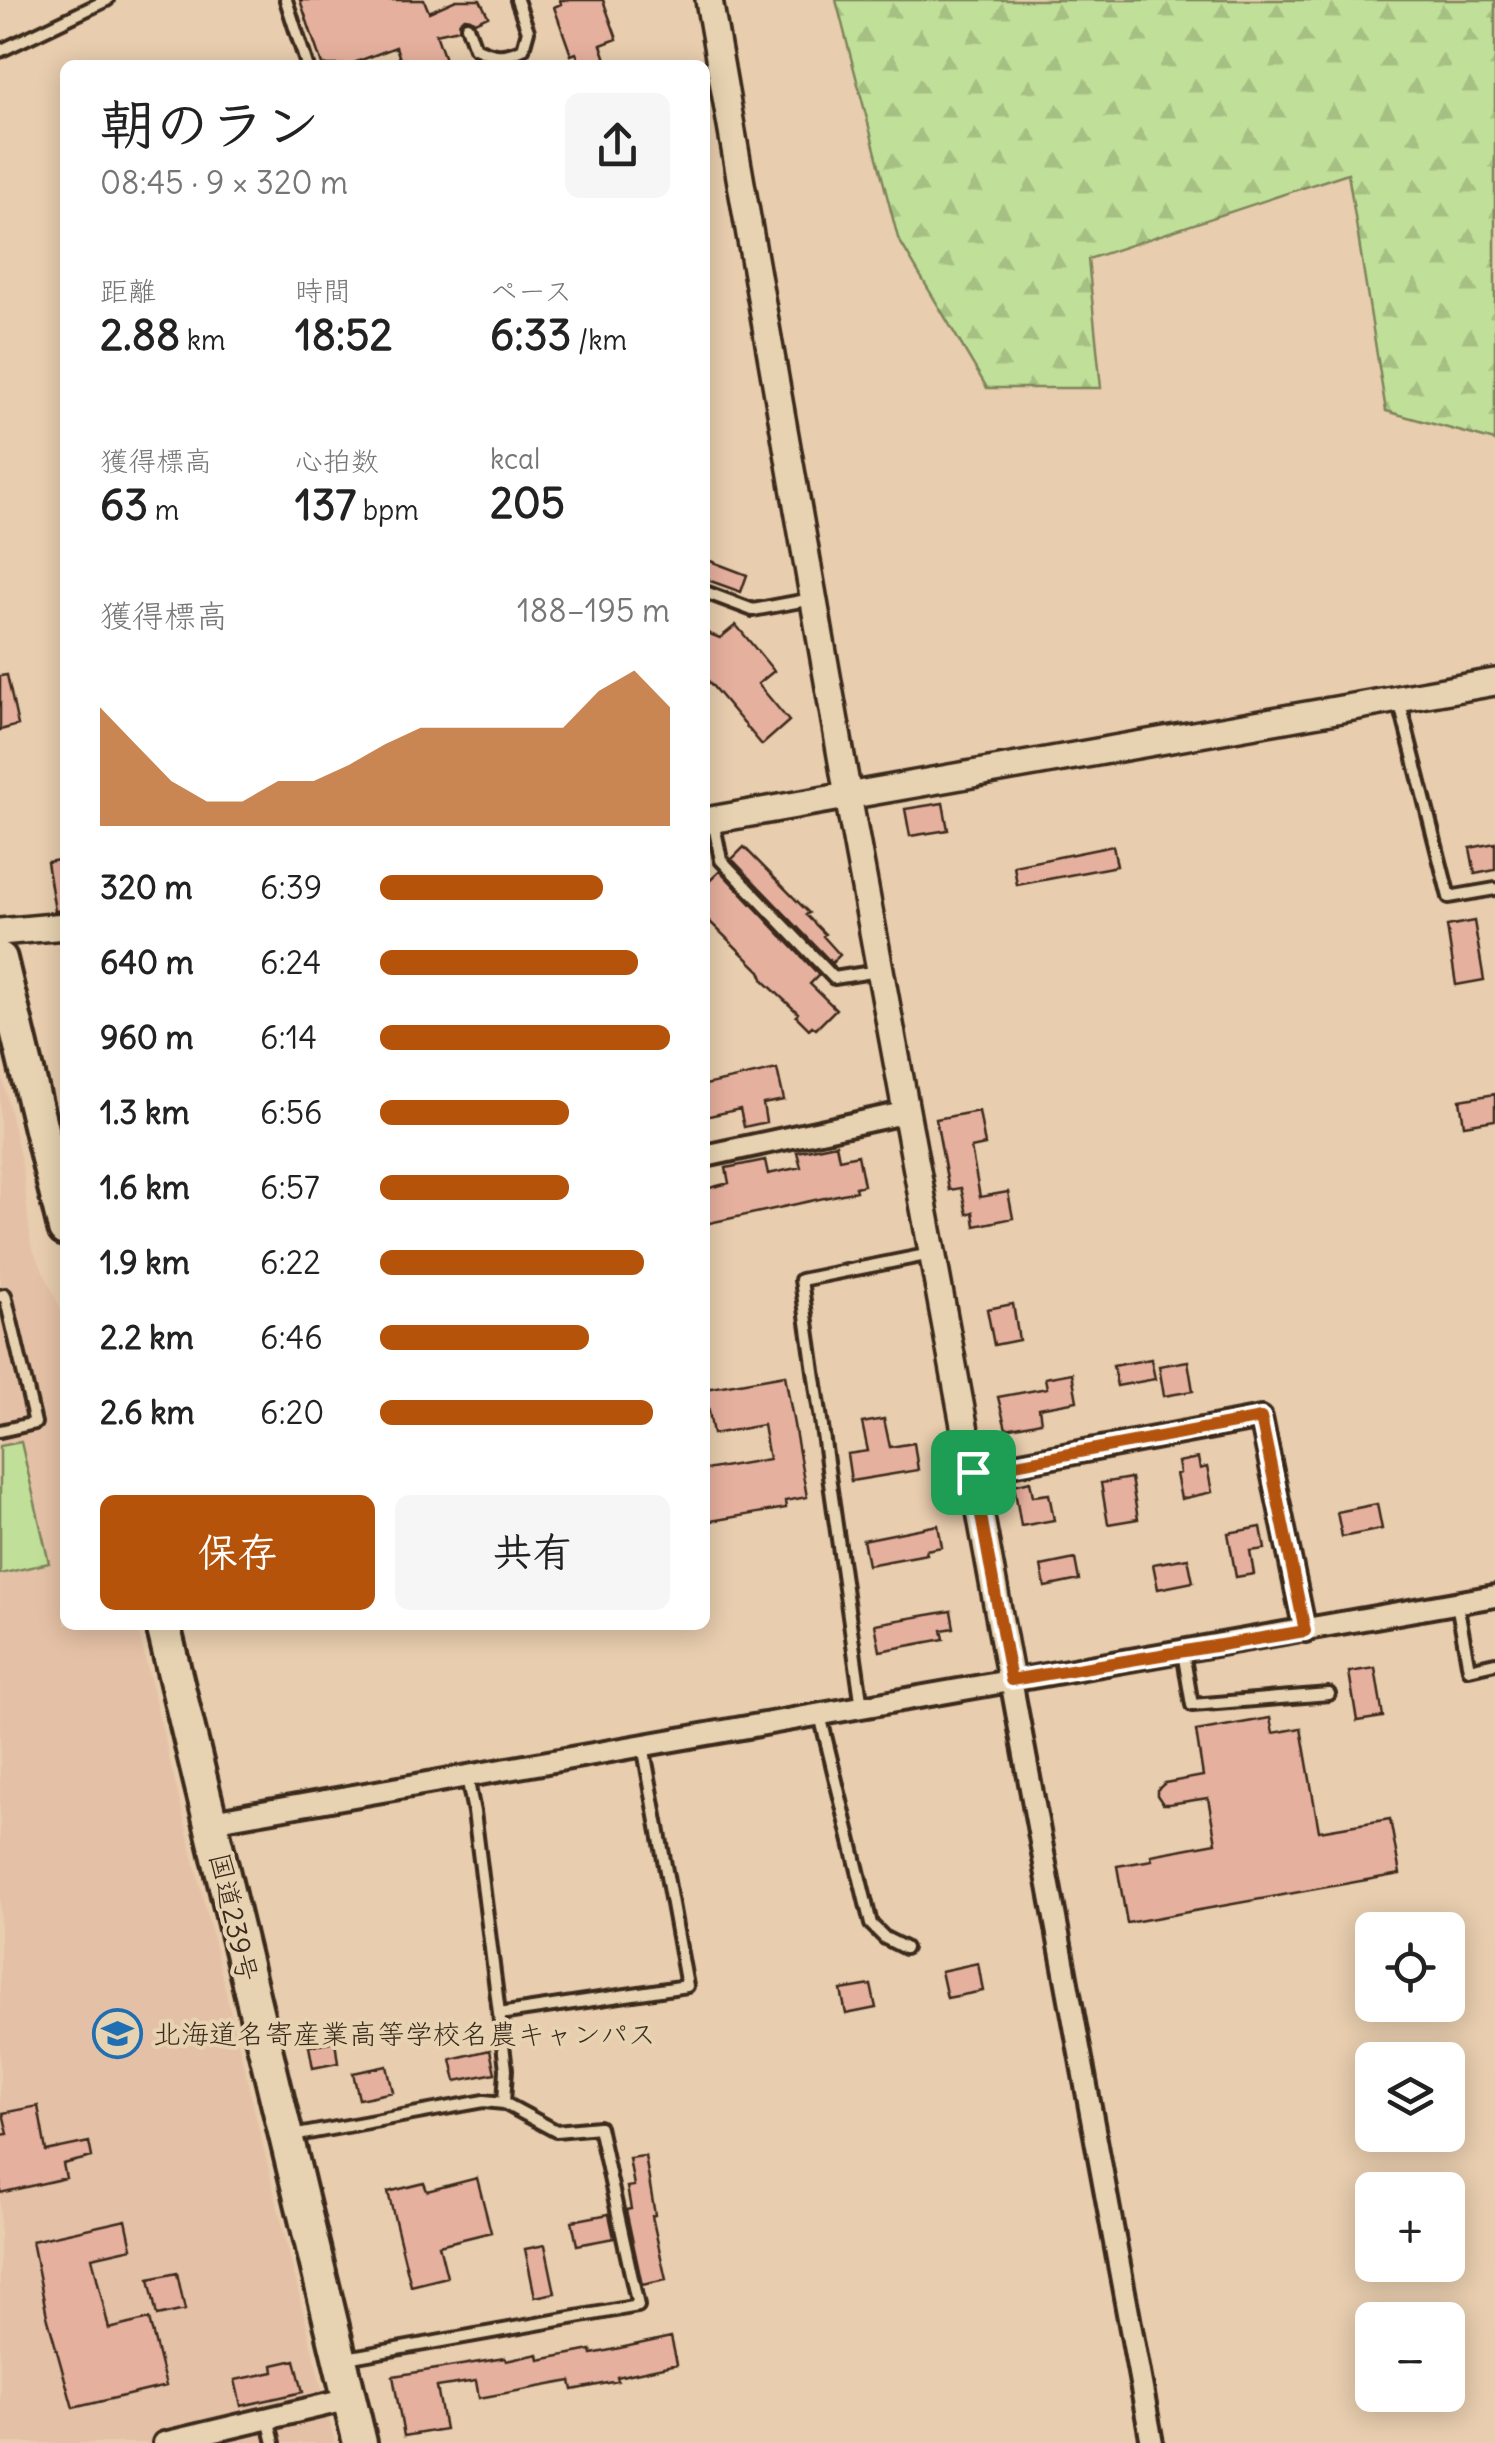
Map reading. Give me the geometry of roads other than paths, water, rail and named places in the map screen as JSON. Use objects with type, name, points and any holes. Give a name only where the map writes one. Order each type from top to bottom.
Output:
[{"type":"highway","points":[[0,959],[55,1143],[60,1186]]},
{"type":"highway","name":"国道239号","points":[[163,1630],[360,2443]]},
{"type":"street","points":[[709,0],[848,796],[1152,2443]]},
{"type":"street","points":[[710,820],[1495,682]]},
{"type":"street","points":[[0,932],[60,926]]},
{"type":"street","points":[[710,1155],[908,1112]]},
{"type":"street","points":[[973,1472],[1261,1418],[1305,1631]]},
{"type":"street","points":[[211,1821],[1495,1596]]},
{"type":"street","points":[[170,2442],[350,2398]]},
{"type":"lane","points":[[0,51],[107,0]]},
{"type":"lane","points":[[286,0],[304,60]]},
{"type":"lane","points":[[467,26],[475,48],[494,57],[523,49],[528,30],[516,0]]},
{"type":"lane","points":[[710,594],[753,610],[813,599]]},
{"type":"lane","points":[[1399,699],[1449,897],[1494,892]]},
{"type":"lane","points":[[710,823],[721,860],[834,978],[881,970]]},
{"type":"lane","points":[[862,1707],[801,1280],[934,1254]]},
{"type":"lane","points":[[0,1296],[5,1295],[36,1423],[0,1432]]},
{"type":"lane","points":[[1456,1603],[1469,1669],[1495,1663]]},
{"type":"lane","points":[[1182,1652],[1192,1705],[1330,1694]]},
{"type":"lane","points":[[820,1714],[870,1924],[885,1938],[905,1948]]},
{"type":"lane","points":[[499,2014],[687,1986],[643,1745]]},
{"type":"lane","points":[[466,1776],[474,1812],[506,2068],[504,2103]]},
{"type":"lane","points":[[286,2137],[484,2101],[504,2103],[556,2131],[599,2127],[638,2306],[339,2359]]},
{"type":"lane","points":[[268,2419],[274,2443]]},
{"type":"place","name":"北海道名寄産業高等学校名農キャンパス","points":[[118,2034]]}]
